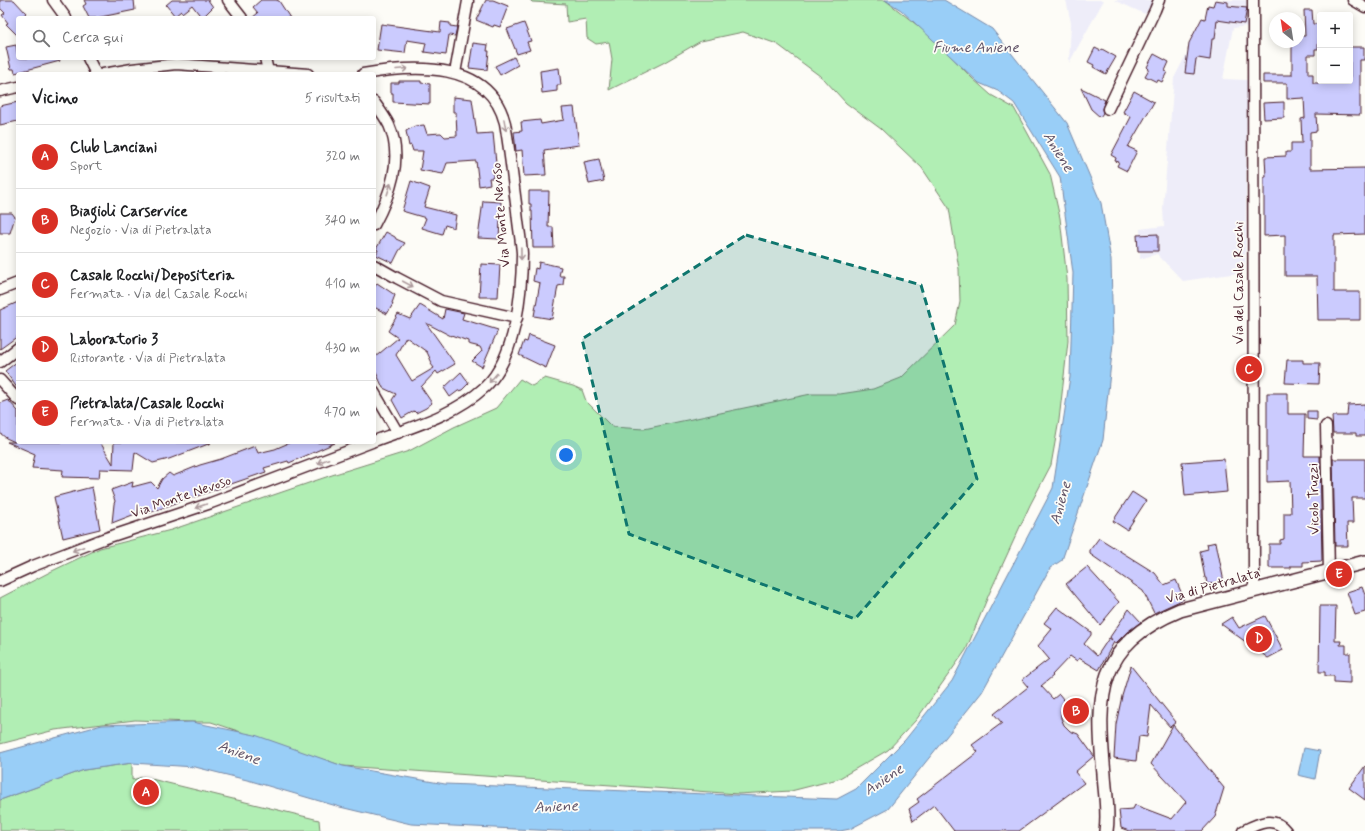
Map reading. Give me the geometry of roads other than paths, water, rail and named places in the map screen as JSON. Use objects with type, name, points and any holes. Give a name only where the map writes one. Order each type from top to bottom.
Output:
[{"type":"street","points":[[53,0],[65,16]]},
{"type":"street","points":[[228,0],[240,16]]},
{"type":"street","points":[[1108,109],[1159,0]]},
{"type":"street","name":"Via del Casale Rocchi","points":[[1253,0],[1254,591]]},
{"type":"street","points":[[1353,0],[1365,7]]},
{"type":"street","points":[[455,74],[468,1]]},
{"type":"street","points":[[89,60],[95,72]]},
{"type":"street","points":[[265,60],[268,71]]},
{"type":"street","points":[[115,72],[176,64],[281,72]]},
{"type":"street","name":"Via Monte Nevoso","points":[[376,72],[415,68],[437,69],[474,81],[489,91],[499,105],[505,123],[522,252],[517,318],[503,364],[498,372],[486,386],[461,405],[398,433],[376,441]]},
{"type":"street","points":[[0,91],[16,87]]},
{"type":"street","points":[[376,105],[390,128],[396,160],[388,195],[376,220]]},
{"type":"street","points":[[376,266],[441,301],[517,318]]},
{"type":"street","points":[[0,290],[16,284]]},
{"type":"street","points":[[0,362],[16,350]]},
{"type":"street","points":[[0,380],[16,398]]},
{"type":"street","points":[[376,395],[398,433]]},
{"type":"street","name":"Vicolo Truzzi","points":[[1326,426],[1329,572]]},
{"type":"street","name":"Via Monte Nevoso","points":[[0,581],[33,566],[103,539],[211,503],[368,444]]},
{"type":"street","name":"Via di Pietralata","points":[[1106,831],[1107,810],[1100,735],[1100,712],[1103,689],[1111,665],[1119,653],[1134,638],[1155,622],[1187,608],[1365,562]]},
{"type":"street","points":[[1243,831],[1256,825],[1268,822],[1278,823],[1286,831]]},
{"type":"water","name":"Fiume Aniene","points":[[885,0],[944,0],[992,29],[1067,123],[1101,203],[1111,260],[1113,343],[1103,440],[1062,560],[1050,568],[982,692],[888,809],[850,829],[840,831],[557,831],[411,824],[340,807],[251,781],[195,767],[132,763],[84,770],[0,800],[0,753],[102,725],[192,722],[255,735],[343,766],[445,784],[837,799],[856,789],[905,740],[952,681],[1053,488],[1070,377],[1073,273],[1060,177],[1014,103],[998,91],[979,83],[901,10]]},
{"type":"water","points":[[1304,748],[1320,751],[1315,779],[1298,775]]},
{"type":"place","name":"Casale Rocchi/Depositeria","points":[[1249,369]]},
{"type":"place","name":"Pietralata/Casale Rocchi","points":[[1339,574]]},
{"type":"place","name":"Laboratorio 3","points":[[1259,639]]},
{"type":"place","name":"Biagioli Carservice","points":[[1076,711]]},
{"type":"place","name":"Club Lanciani","points":[[146,792]]},
{"type":"water label","name":"Aniene","points":[[1058,152]]},
{"type":"water label","name":"Aniene","points":[[1061,503]]},
{"type":"water label","name":"Aniene","points":[[239,753]]},
{"type":"water label","name":"Aniene","points":[[884,780]]},
{"type":"water label","name":"Aniene","points":[[556,807]]}]
